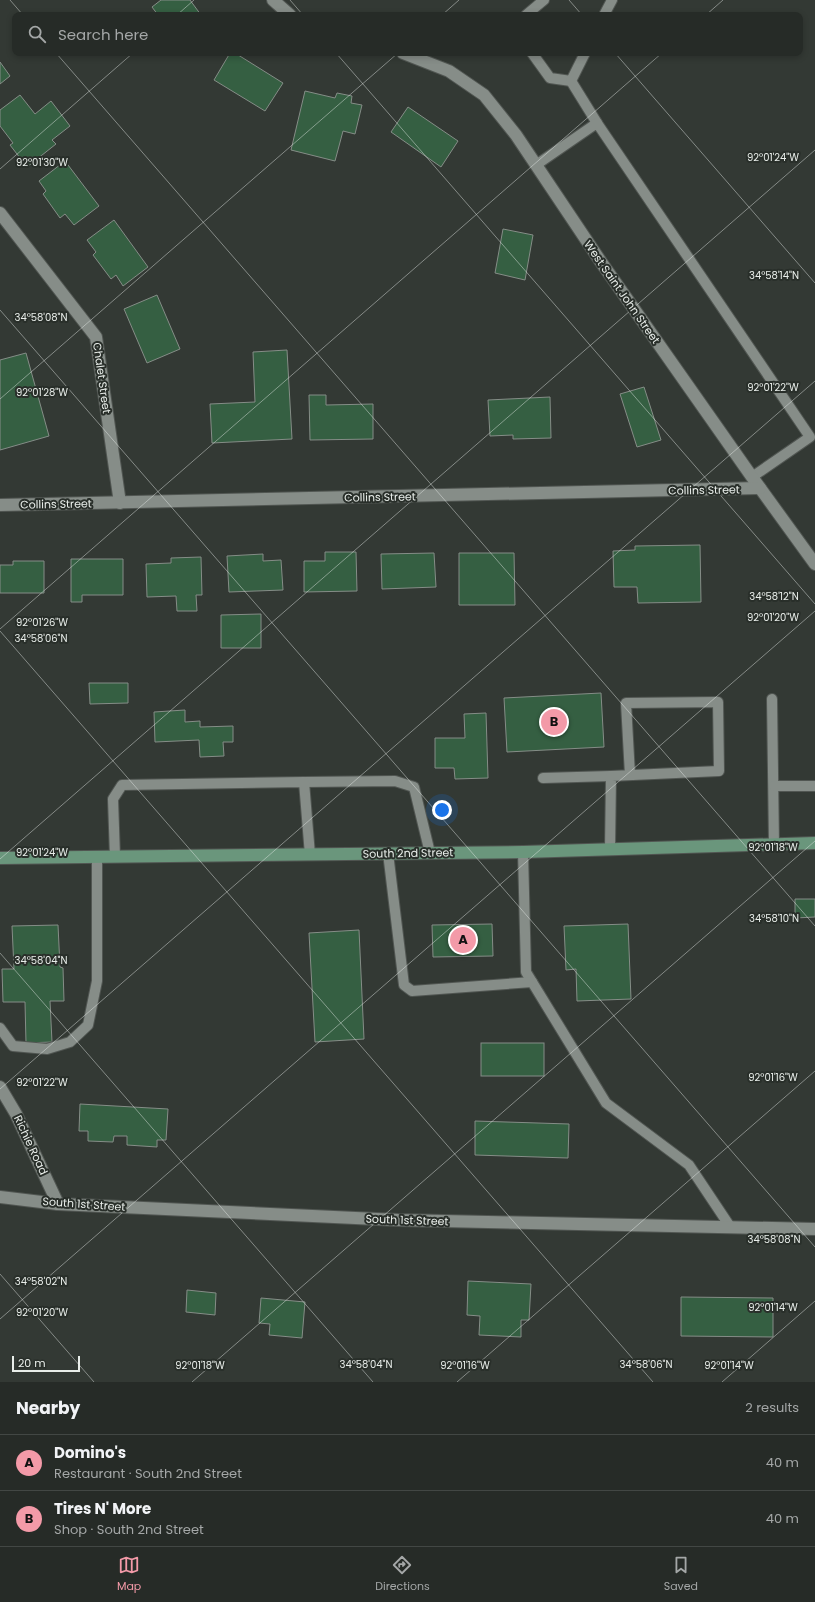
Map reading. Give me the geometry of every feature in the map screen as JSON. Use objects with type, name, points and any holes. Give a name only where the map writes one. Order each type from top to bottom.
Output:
[{"type":"main road","name":"South 2nd Street","points":[[0,858],[523,852],[815,844]]},
{"type":"street","points":[[273,0],[287,12]]},
{"type":"street","name":"West Saint John Street","points":[[411,56],[449,71],[484,95],[516,135],[601,262],[752,478],[815,564]]},
{"type":"street","name":"Chalet Street","points":[[0,213],[96,337],[120,503]]},
{"type":"street","name":"Collins Street","points":[[0,505],[760,488]]},
{"type":"street","name":"Richie Road","points":[[0,1087],[16,1114],[58,1204]]},
{"type":"street","name":"South 1st Street","points":[[0,1197],[58,1204],[398,1220],[815,1229]]},
{"type":"lane","points":[[530,12],[544,0]]},
{"type":"lane","points":[[606,12],[612,0]]},
{"type":"lane","points":[[534,56],[550,78],[571,81]]},
{"type":"lane","points":[[571,81],[584,56]]},
{"type":"lane","points":[[571,81],[597,123],[812,441],[752,478]]},
{"type":"lane","points":[[536,165],[597,123]]},
{"type":"lane","points":[[772,699],[774,845]]},
{"type":"lane","points":[[543,778],[630,776],[719,771],[718,702],[626,703],[630,776]]},
{"type":"lane","points":[[610,849],[611,776]]},
{"type":"lane","points":[[115,857],[114,798],[122,785],[304,782],[395,781],[414,787],[430,853]]},
{"type":"lane","points":[[304,782],[310,855]]},
{"type":"lane","points":[[774,786],[815,786]]},
{"type":"lane","points":[[523,852],[526,972],[606,1102],[689,1165],[731,1228]]},
{"type":"lane","points":[[388,853],[404,985],[412,991],[532,982]]},
{"type":"lane","points":[[0,1028],[14,1046],[47,1049],[70,1042],[88,1025],[97,980],[97,857]]},
{"type":"building","points":[[161,0],[190,0],[199,12],[156,12],[152,7]]},
{"type":"building","points":[[228,56],[240,56],[283,83],[265,111],[214,80]]},
{"type":"building","points":[[0,62],[10,76],[0,84]]},
{"type":"building","points":[[305,91],[335,98],[337,93],[352,96],[351,103],[362,105],[355,134],[343,131],[335,161],[291,150]]},
{"type":"building","points":[[20,95],[35,114],[51,101],[70,126],[52,140],[56,144],[27,167],[10,145],[13,143],[0,126],[0,110]]},
{"type":"building","points":[[408,107],[458,141],[441,167],[391,132]]},
{"type":"building","points":[[65,161],[99,206],[74,225],[65,214],[60,218],[43,194],[46,191],[39,181]]},
{"type":"building","points":[[114,220],[148,267],[123,286],[116,275],[111,279],[93,255],[96,252],[87,240]]},
{"type":"building","points":[[503,229],[533,235],[525,280],[495,273]]},
{"type":"building","points":[[157,295],[180,349],[147,363],[124,309]]},
{"type":"building","points":[[287,350],[292,439],[212,443],[210,404],[255,402],[253,352]]},
{"type":"building","points":[[26,353],[49,436],[0,450],[0,360]]},
{"type":"building","points":[[644,387],[661,440],[637,447],[620,394]]},
{"type":"building","points":[[309,395],[326,395],[326,405],[373,404],[373,439],[310,440]]},
{"type":"building","points":[[550,397],[551,438],[513,439],[513,435],[490,436],[488,400]]},
{"type":"building","points":[[700,545],[701,602],[638,603],[637,587],[614,587],[613,551],[635,550],[635,546]]},
{"type":"building","points":[[325,552],[356,552],[357,591],[304,592],[304,561],[325,561]]},
{"type":"building","points":[[434,553],[436,587],[382,589],[381,554]]},
{"type":"building","points":[[459,553],[514,553],[515,605],[459,605]]},
{"type":"building","points":[[263,554],[263,561],[281,560],[283,590],[229,592],[227,556]]},
{"type":"building","points":[[201,557],[202,595],[196,595],[197,611],[177,611],[176,596],[147,597],[146,564],[171,563],[171,558]]},
{"type":"building","points":[[71,559],[123,559],[123,595],[82,595],[82,602],[71,602]]},
{"type":"building","points":[[13,561],[44,561],[44,593],[0,593],[0,565],[13,565]]},
{"type":"building","points":[[261,614],[261,648],[221,648],[221,615]]},
{"type":"building","points":[[89,683],[128,683],[128,703],[90,704]]},
{"type":"building","points":[[601,693],[604,747],[507,752],[504,698]]},
{"type":"building","points":[[185,710],[185,722],[200,721],[200,727],[233,726],[233,742],[223,742],[224,756],[200,757],[199,740],[155,742],[154,712]]},
{"type":"building","points":[[486,713],[488,778],[455,779],[454,768],[435,768],[435,738],[465,738],[464,714]]},
{"type":"building","points":[[795,899],[815,899],[815,917],[795,918]]},
{"type":"building","points":[[492,924],[493,956],[433,957],[432,925]]},
{"type":"building","points":[[628,924],[631,999],[577,1001],[576,969],[566,970],[564,926]]},
{"type":"building","points":[[58,925],[60,967],[63,968],[64,1001],[50,1001],[52,1042],[26,1043],[25,1002],[3,1002],[2,969],[14,969],[12,926]]},
{"type":"building","points":[[359,930],[364,1039],[315,1042],[309,933]]},
{"type":"building","points":[[481,1043],[544,1043],[544,1076],[481,1076]]},
{"type":"building","points":[[80,1104],[168,1109],[166,1140],[157,1140],[157,1147],[127,1145],[127,1136],[114,1136],[113,1142],[88,1141],[88,1131],[79,1131]]},
{"type":"building","points":[[475,1121],[569,1124],[568,1158],[475,1155]]},
{"type":"building","points":[[468,1281],[531,1284],[529,1320],[521,1320],[521,1337],[479,1335],[480,1316],[467,1315]]},
{"type":"building","points":[[187,1290],[216,1293],[215,1315],[186,1312]]},
{"type":"building","points":[[681,1297],[773,1298],[773,1337],[681,1336]]},
{"type":"building","points":[[261,1298],[305,1302],[302,1338],[269,1335],[270,1324],[259,1323]]},
{"type":"place","name":"Tires N' More","points":[[554,722]]},
{"type":"place","name":"Domino's","points":[[463,940]]}]
